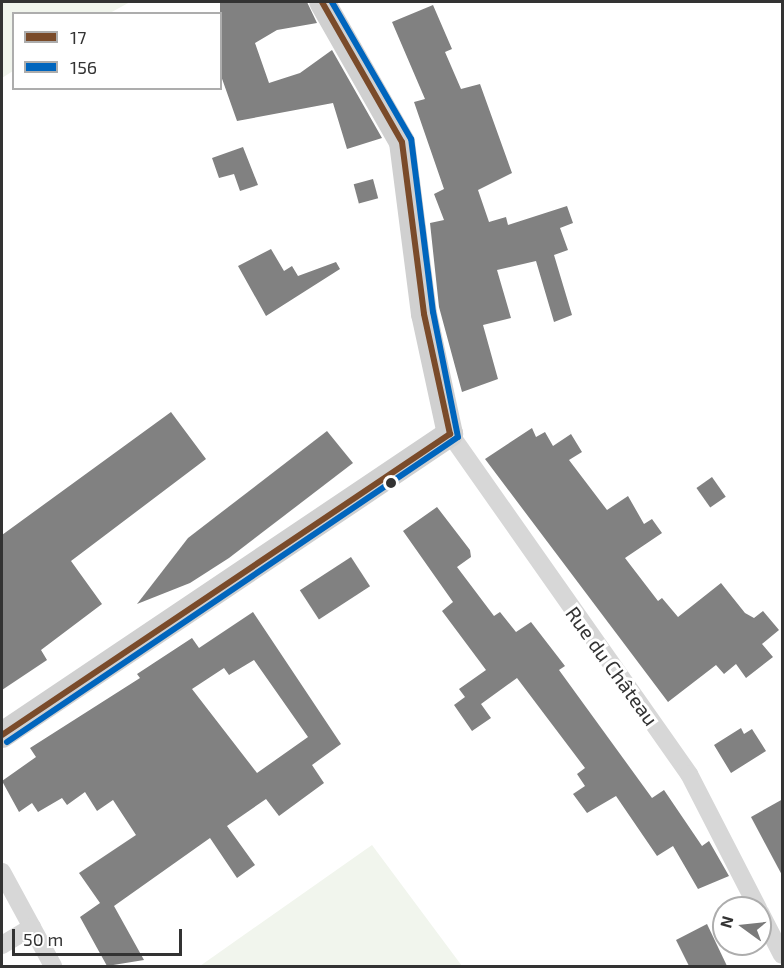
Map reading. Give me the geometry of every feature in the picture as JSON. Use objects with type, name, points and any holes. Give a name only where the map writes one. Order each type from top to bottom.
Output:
[{"type":"main road","points":[[2,735],[450,434],[424,314],[402,142],[322,2]]},
{"type":"street","name":"Rue du Château","points":[[450,434],[689,774],[752,896]]},
{"type":"street","points":[[2,872],[53,966]]},
{"type":"street","points":[[2,945],[32,927]]},
{"type":"street","name":"Rue du Château","points":[[772,934],[783,955]]},
{"type":"shaded area","points":[[2,2],[130,2],[112,12],[12,12],[12,72],[2,78]]},
{"type":"shaded area","points":[[372,845],[462,966],[200,966]]},
{"type":"building","points":[[220,2],[307,2],[317,23],[277,30],[255,43],[269,83],[300,73],[332,50],[382,138],[347,149],[333,103],[237,121],[222,79],[222,12],[220,12]]},
{"type":"building","points":[[433,5],[452,49],[445,52],[461,89],[480,84],[512,173],[478,190],[489,222],[506,217],[508,225],[567,206],[573,223],[560,228],[568,250],[554,255],[572,315],[554,322],[536,261],[497,270],[511,318],[483,325],[498,379],[462,392],[439,307],[430,223],[444,220],[434,194],[444,189],[414,102],[425,99],[392,22]]},
{"type":"building","points":[[243,147],[258,185],[240,191],[234,174],[219,178],[212,158]]},
{"type":"building","points":[[373,179],[378,198],[359,203],[354,184]]},
{"type":"building","points":[[271,249],[284,271],[292,266],[298,276],[336,262],[340,269],[266,316],[238,266]]},
{"type":"building","points":[[171,412],[206,459],[71,561],[102,604],[41,650],[47,660],[2,690],[2,535]]},
{"type":"building","points":[[532,428],[536,437],[545,432],[553,446],[571,434],[582,452],[569,460],[607,510],[628,496],[644,524],[652,519],[662,533],[625,558],[658,601],[662,598],[678,617],[721,583],[745,613],[754,618],[763,611],[779,630],[762,644],[773,657],[746,678],[736,664],[724,674],[716,665],[668,702],[485,459]]},
{"type":"building","points":[[327,431],[353,463],[229,558],[190,583],[137,604],[188,538]]},
{"type":"building","points":[[712,477],[726,497],[710,508],[696,488]]},
{"type":"building","points":[[437,507],[470,550],[471,557],[457,567],[494,616],[500,612],[516,632],[531,622],[565,666],[559,670],[652,798],[664,790],[702,846],[709,841],[729,876],[698,889],[673,846],[657,856],[616,796],[587,813],[573,794],[585,786],[577,774],[585,768],[517,678],[481,704],[491,718],[472,731],[454,705],[465,697],[459,689],[486,670],[442,611],[453,602],[403,531]]},
{"type":"building","points":[[351,557],[370,586],[319,620],[300,590]]},
{"type":"building","points":[[253,612],[341,744],[312,765],[324,783],[279,816],[266,799],[227,826],[255,865],[237,878],[210,838],[114,906],[144,960],[107,966],[80,917],[100,903],[79,873],[136,835],[113,800],[97,811],[85,792],[67,805],[62,798],[38,812],[32,803],[19,812],[2,781],[36,757],[30,748],[140,678],[137,674],[192,638],[199,648]],"holes":[[[254,660],[308,737],[257,773],[192,689],[224,668],[229,675]]]},
{"type":"building","points":[[741,728],[744,734],[752,729],[766,751],[731,773],[714,745]]},
{"type":"building","points":[[783,799],[783,877],[751,817]]},
{"type":"building","points":[[707,924],[712,934],[712,956],[722,956],[727,966],[689,966],[676,940]]},
{"type":"transit line","name":"17","points":[[322,2],[402,142],[424,314],[450,434]]},
{"type":"transit line","name":"156","points":[[7,742],[458,437],[433,312],[411,139],[332,2]]},
{"type":"transit line","name":"17","points":[[2,735],[450,434]]}]
